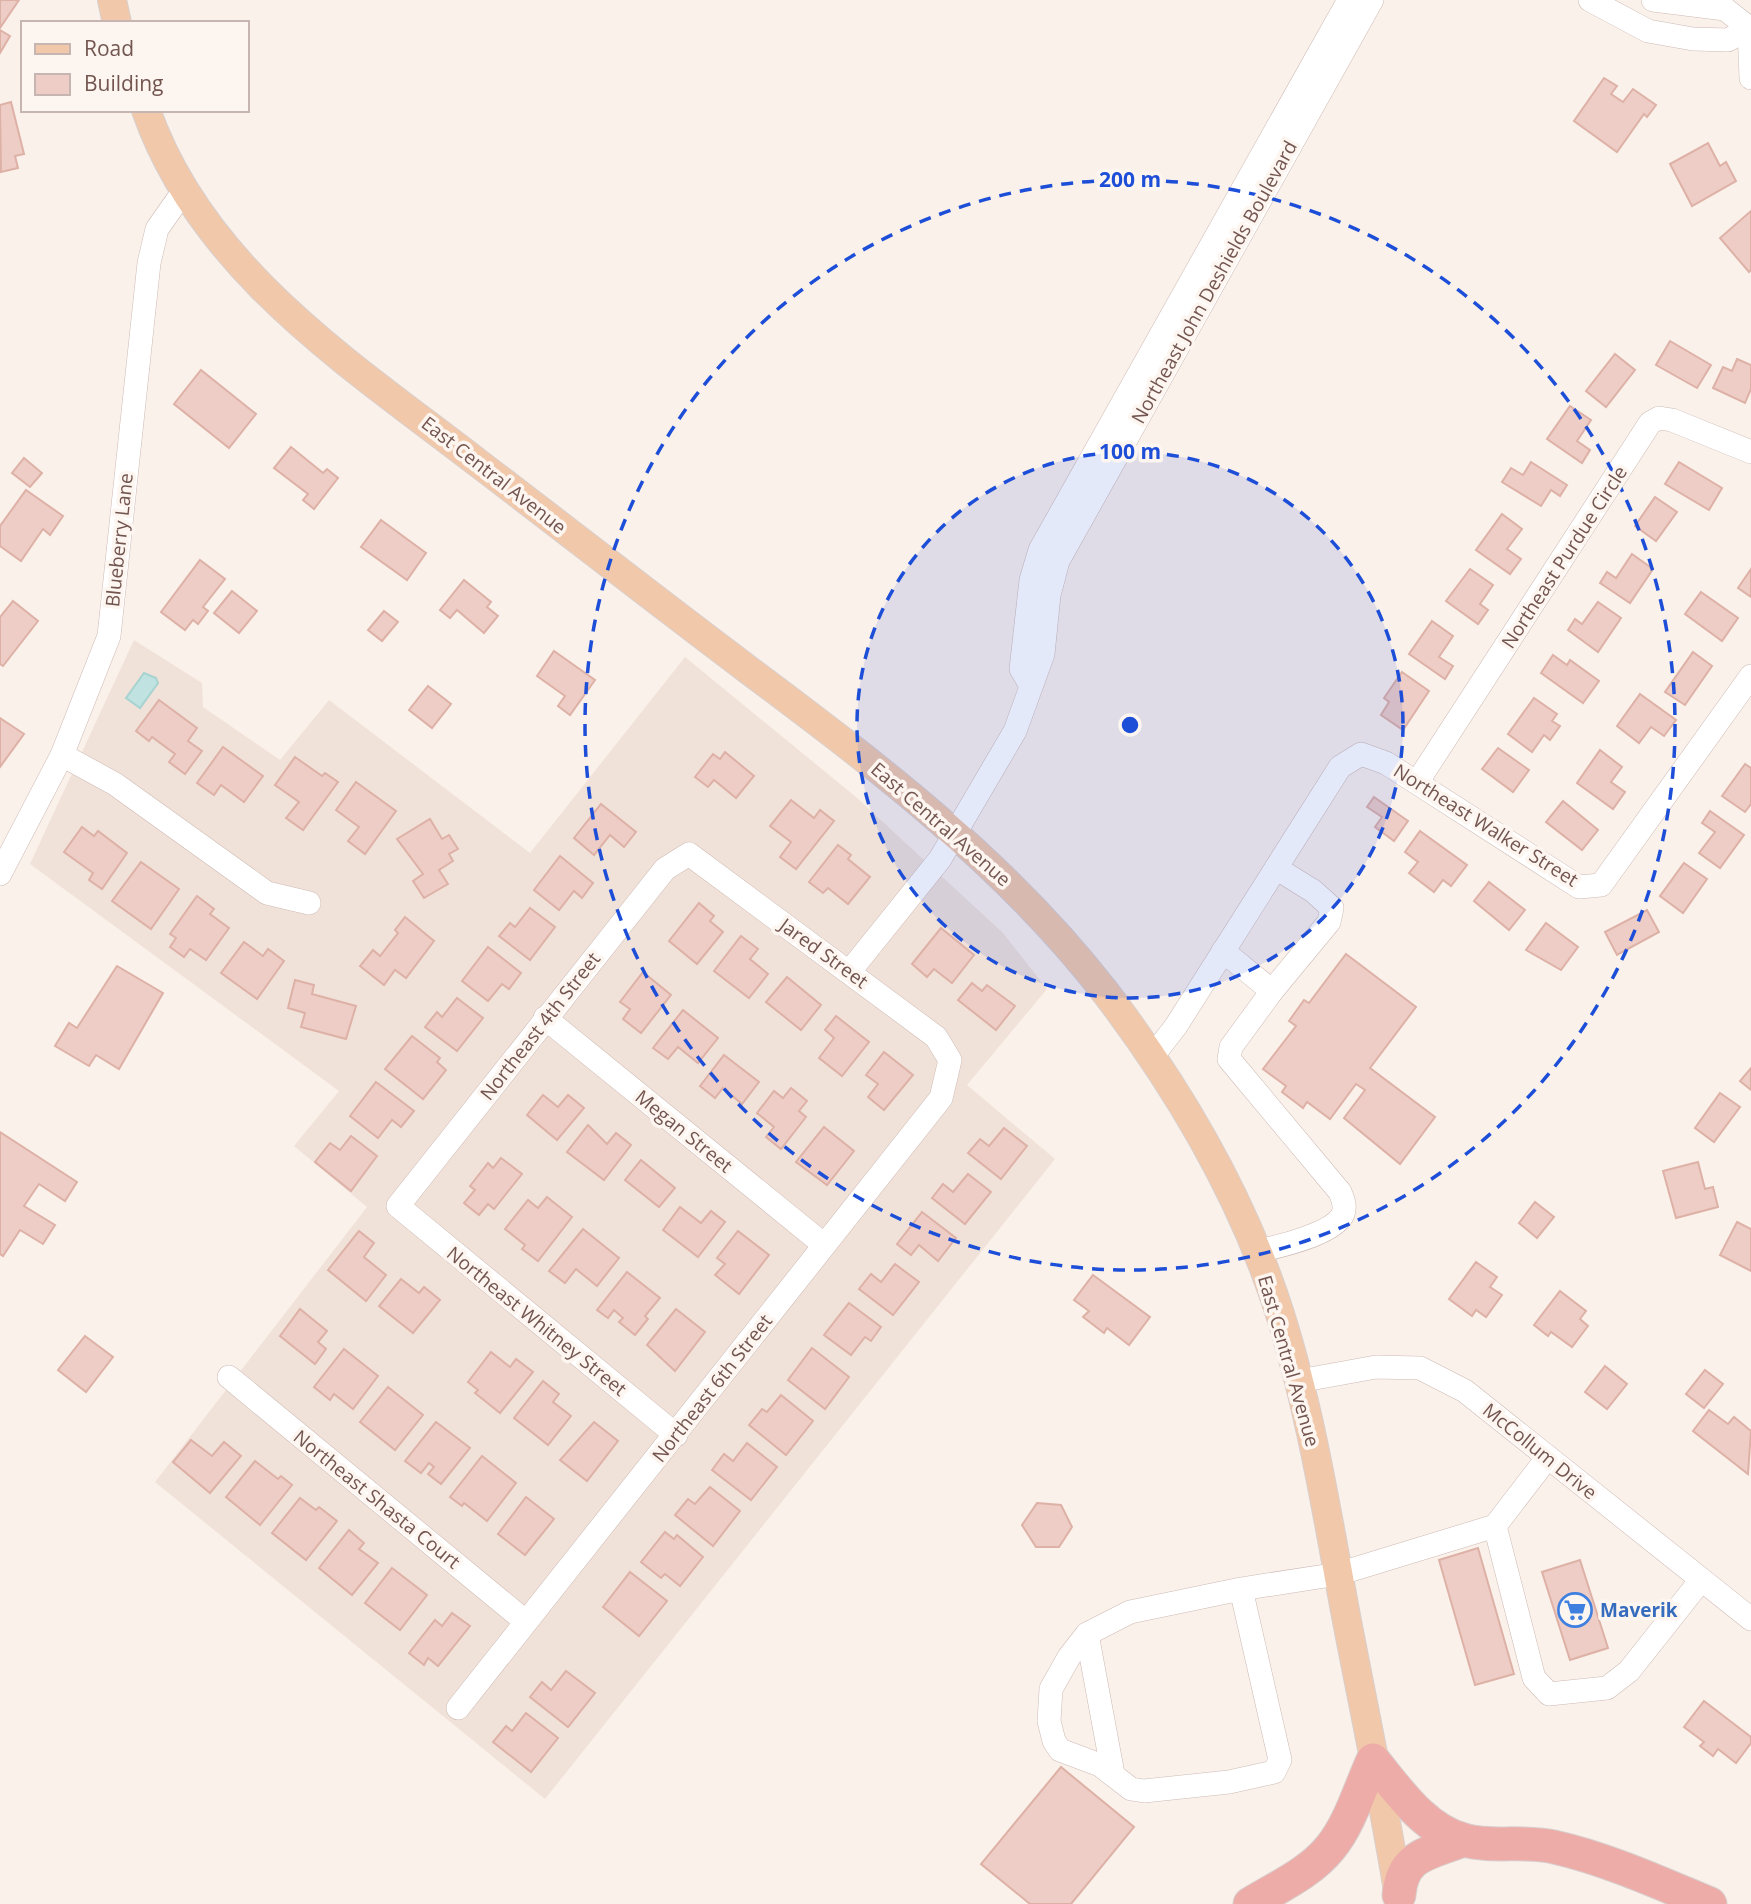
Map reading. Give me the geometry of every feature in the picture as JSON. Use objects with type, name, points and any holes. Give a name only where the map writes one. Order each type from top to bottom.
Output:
[{"type":"highway","points":[[1250,1904],[1307,1869],[1330,1848],[1344,1825],[1373,1760],[1412,1808],[1434,1825],[1463,1840],[1551,1846],[1710,1904]]},
{"type":"highway","points":[[1400,1900],[1401,1874],[1413,1861],[1463,1840]]},
{"type":"main road","points":[[112,0],[117,21]]},
{"type":"main road","name":"East Central Avenue","points":[[147,112],[157,141],[183,192],[218,241],[282,309],[547,516],[877,767],[957,832],[1034,908],[1105,991],[1152,1057],[1190,1116],[1257,1251],[1299,1381],[1323,1484],[1373,1760],[1384,1801],[1400,1900]]},
{"type":"street","name":"Northeast John Deshields Boulevard","points":[[1031,686],[1020,669],[1031,580],[1040,550],[1349,0]]},
{"type":"street","name":"Northeast John Deshields Boulevard","points":[[850,971],[957,832],[1015,731],[1043,654],[1049,595],[1058,561],[1372,0]]},
{"type":"street","points":[[1590,0],[1648,31],[1693,39],[1728,40],[1750,27]]},
{"type":"street","points":[[1653,0],[1726,9],[1750,27]]},
{"type":"street","points":[[1750,27],[1751,78]]},
{"type":"street","name":"Blueberry Lane","points":[[0,874],[62,755],[109,636],[149,263],[157,229],[183,192]]},
{"type":"street","name":"Northeast Purdue Circle","points":[[1418,781],[1650,424],[1660,418],[1672,420],[1751,452]]},
{"type":"street","name":"Northeast Walker Street","points":[[1152,1057],[1176,1026],[1340,767],[1361,754],[1418,781],[1579,887],[1601,885],[1751,676]]},
{"type":"street","points":[[62,755],[115,784],[267,893],[309,902]]},
{"type":"street","name":"Jared Street","points":[[689,854],[936,1037],[950,1060]]},
{"type":"street","name":"Northeast 4th Street","points":[[398,1206],[666,869],[689,854]]},
{"type":"street","points":[[1257,1251],[1287,1244],[1335,1224],[1343,1213],[1344,1203],[1340,1192],[1229,1059],[1231,1047],[1272,991],[1329,922],[1332,908],[1313,891],[1276,868]]},
{"type":"street","points":[[1223,951],[1272,991]]},
{"type":"street","name":"Megan Street","points":[[545,1018],[823,1244]]},
{"type":"street","name":"Northeast 6th Street","points":[[458,1709],[525,1620],[676,1436],[823,1244],[941,1098],[950,1060]]},
{"type":"street","name":"Northeast Whitney Street","points":[[398,1206],[676,1436]]},
{"type":"street","name":"McCollum Drive","points":[[1299,1381],[1376,1367],[1420,1368],[1465,1391],[1751,1619]]},
{"type":"street","name":"Northeast Shasta Court","points":[[229,1377],[525,1620]]},
{"type":"street","points":[[1241,1589],[1280,1760],[1278,1768],[1255,1778],[1158,1790],[1131,1789],[1100,1765],[1060,1749],[1049,1721],[1051,1689],[1069,1657],[1087,1634],[1130,1612],[1241,1589],[1338,1574],[1495,1526],[1548,1457]]},
{"type":"street","points":[[1495,1526],[1534,1678],[1549,1694],[1607,1688],[1629,1671],[1701,1580]]},
{"type":"street","points":[[1087,1634],[1113,1774]]},
{"type":"shaded area","points":[[134,640],[202,683],[203,707],[280,760],[329,700],[530,853],[685,657],[856,797],[1003,933],[1047,989],[967,1085],[1055,1159],[545,1799],[155,1482],[367,1207],[294,1146],[339,1091],[30,864]]},
{"type":"water","points":[[144,673],[156,678],[158,683],[140,708],[126,698]]},
{"type":"building","points":[[0,0],[19,0],[0,28]]},
{"type":"building","points":[[0,30],[10,36],[0,53]]},
{"type":"building","points":[[1604,78],[1617,86],[1611,94],[1623,102],[1633,89],[1656,105],[1647,117],[1644,114],[1617,152],[1574,121]]},
{"type":"building","points":[[11,102],[24,154],[15,156],[18,168],[1,172],[0,105]]},
{"type":"building","points":[[1708,143],[1720,166],[1726,162],[1736,181],[1692,206],[1670,164]]},
{"type":"building","points":[[1751,211],[1751,270],[1749,272],[1720,238]]},
{"type":"building","points":[[1670,341],[1711,365],[1697,388],[1656,365]]},
{"type":"building","points":[[1615,354],[1635,370],[1606,407],[1586,391]]},
{"type":"building","points":[[1737,359],[1751,365],[1751,389],[1745,403],[1713,388],[1723,367],[1732,371]]},
{"type":"building","points":[[201,370],[256,414],[229,448],[174,404]]},
{"type":"building","points":[[1570,406],[1591,420],[1577,441],[1590,450],[1582,463],[1547,439]]},
{"type":"building","points":[[291,447],[323,473],[327,469],[338,478],[314,509],[303,500],[308,494],[274,468]]},
{"type":"building","points":[[24,458],[42,473],[30,487],[12,473]]},
{"type":"building","points":[[1531,462],[1567,485],[1560,496],[1551,490],[1541,506],[1502,482],[1511,468],[1523,475]]},
{"type":"building","points":[[1679,462],[1722,488],[1709,510],[1665,484]]},
{"type":"building","points":[[26,490],[63,516],[50,535],[43,529],[21,561],[0,546],[0,526]]},
{"type":"building","points":[[1655,497],[1677,512],[1656,541],[1635,526]]},
{"type":"building","points":[[1502,514],[1522,529],[1507,549],[1521,559],[1510,574],[1476,550]]},
{"type":"building","points":[[381,520],[426,553],[407,580],[361,547]]},
{"type":"building","points":[[1632,554],[1653,569],[1630,603],[1600,583],[1607,572],[1616,578]]},
{"type":"building","points":[[200,560],[225,579],[203,607],[208,611],[198,624],[193,620],[185,630],[161,612]]},
{"type":"building","points":[[1470,569],[1493,585],[1480,604],[1488,610],[1478,624],[1446,601]]},
{"type":"building","points":[[1751,569],[1751,597],[1738,588]]},
{"type":"building","points":[[464,580],[491,602],[487,607],[498,616],[484,633],[457,610],[450,618],[440,610]]},
{"type":"building","points":[[232,591],[257,611],[239,633],[214,613]]},
{"type":"building","points":[[1701,592],[1738,618],[1722,641],[1685,614]]},
{"type":"building","points":[[13,601],[38,621],[3,666],[0,664],[0,617]]},
{"type":"building","points":[[1598,602],[1621,618],[1598,652],[1568,630],[1575,619],[1582,624]]},
{"type":"building","points":[[384,611],[398,622],[382,641],[368,630]]},
{"type":"building","points":[[1432,621],[1453,636],[1439,657],[1453,666],[1445,679],[1409,654]]},
{"type":"building","points":[[554,651],[595,680],[570,715],[558,706],[565,696],[537,676]]},
{"type":"building","points":[[1693,652],[1712,666],[1685,705],[1665,692]]},
{"type":"building","points":[[1553,655],[1567,665],[1570,660],[1599,681],[1583,703],[1541,673]]},
{"type":"building","points":[[1402,672],[1429,691],[1403,730],[1381,715],[1389,702],[1384,698]]},
{"type":"building","points":[[428,686],[451,704],[432,728],[409,710]]},
{"type":"building","points":[[1640,694],[1676,720],[1664,736],[1651,727],[1639,743],[1617,726]]},
{"type":"building","points":[[1534,698],[1557,714],[1552,721],[1560,726],[1550,740],[1544,735],[1532,752],[1508,734]]},
{"type":"building","points":[[159,700],[197,728],[188,741],[202,751],[185,774],[169,762],[175,754],[152,737],[149,741],[136,731]]},
{"type":"building","points":[[0,718],[24,734],[0,767]]},
{"type":"building","points":[[223,747],[263,776],[244,802],[221,785],[214,795],[197,783]]},
{"type":"building","points":[[1498,748],[1529,770],[1513,792],[1482,769]]},
{"type":"building","points":[[1600,750],[1622,767],[1611,782],[1625,792],[1613,809],[1577,783]]},
{"type":"building","points":[[725,752],[754,776],[736,798],[714,780],[708,787],[695,777],[713,754],[720,759]]},
{"type":"building","points":[[295,757],[322,776],[325,773],[338,782],[303,830],[286,818],[299,802],[275,785]]},
{"type":"building","points":[[1745,764],[1751,768],[1751,804],[1745,812],[1722,796]]},
{"type":"building","points":[[356,782],[396,811],[365,854],[348,841],[359,827],[336,810]]},
{"type":"building","points":[[1374,797],[1408,821],[1394,841],[1375,827],[1382,817],[1367,807]]},
{"type":"building","points":[[791,800],[814,818],[820,810],[834,821],[796,869],[780,857],[791,842],[770,826]]},
{"type":"building","points":[[1563,801],[1598,830],[1582,850],[1546,822]]},
{"type":"building","points":[[601,804],[636,832],[624,847],[610,835],[594,855],[574,838]]},
{"type":"building","points":[[1710,811],[1744,835],[1720,868],[1699,853],[1715,832],[1702,823]]},
{"type":"building","points":[[430,819],[442,839],[449,835],[458,849],[449,854],[453,861],[439,870],[448,884],[424,898],[413,881],[423,874],[397,839]]},
{"type":"building","points":[[82,827],[94,836],[98,831],[127,853],[102,889],[89,880],[93,873],[64,852]]},
{"type":"building","points":[[1420,831],[1467,865],[1451,886],[1443,880],[1434,892],[1409,873],[1418,862],[1405,852]]},
{"type":"building","points":[[838,845],[851,855],[848,859],[870,877],[848,904],[828,888],[823,893],[809,882]]},
{"type":"building","points":[[560,856],[593,883],[582,898],[574,891],[559,910],[534,890]]},
{"type":"building","points":[[141,862],[179,889],[151,929],[112,901]]},
{"type":"building","points":[[1684,863],[1707,879],[1683,913],[1660,896]]},
{"type":"building","points":[[1489,882],[1525,910],[1509,930],[1474,901]]},
{"type":"building","points":[[197,896],[214,909],[210,914],[229,928],[206,960],[190,949],[184,957],[170,947],[176,938],[170,934]]},
{"type":"building","points":[[699,903],[714,916],[710,921],[723,932],[697,964],[669,941]]},
{"type":"building","points":[[530,908],[555,927],[530,960],[499,936],[510,923],[515,927]]},
{"type":"building","points":[[1647,910],[1659,932],[1617,955],[1605,932]]},
{"type":"building","points":[[405,917],[434,941],[406,978],[395,970],[384,985],[360,966],[373,950],[380,956],[398,933],[395,930]]},
{"type":"building","points":[[1546,923],[1578,947],[1561,970],[1526,950]]},
{"type":"building","points":[[941,928],[974,955],[952,983],[934,969],[927,977],[912,964]]},
{"type":"building","points":[[741,936],[758,949],[750,959],[768,974],[749,998],[714,971]]},
{"type":"building","points":[[244,942],[263,956],[268,949],[284,961],[257,999],[221,973]]},
{"type":"building","points":[[488,947],[521,973],[509,989],[502,984],[488,1001],[462,981]]},
{"type":"building","points":[[1346,954],[1416,1007],[1370,1068],[1435,1117],[1400,1164],[1344,1118],[1365,1090],[1356,1084],[1330,1119],[1307,1102],[1303,1108],[1282,1092],[1286,1086],[1263,1069],[1296,1026],[1289,1021],[1304,1000],[1309,1003]]},
{"type":"building","points":[[117,966],[163,993],[119,1069],[96,1055],[89,1066],[55,1046],[69,1023],[77,1028]]},
{"type":"building","points":[[643,972],[671,995],[641,1033],[623,1019],[630,1009],[620,1002]]},
{"type":"building","points":[[787,977],[821,1005],[801,1030],[766,1002]]},
{"type":"building","points":[[295,980],[314,985],[312,994],[356,1006],[346,1039],[301,1027],[305,1013],[288,1008]]},
{"type":"building","points":[[972,983],[982,991],[987,985],[1015,1006],[996,1030],[958,1000]]},
{"type":"building","points":[[457,998],[483,1018],[457,1051],[425,1027],[437,1012],[442,1017]]},
{"type":"building","points":[[683,1010],[718,1038],[698,1063],[678,1047],[668,1059],[653,1048]]},
{"type":"building","points":[[836,1016],[869,1042],[842,1076],[819,1058],[834,1038],[825,1030]]},
{"type":"building","points":[[412,1036],[440,1058],[437,1062],[446,1070],[423,1099],[385,1069]]},
{"type":"building","points":[[884,1052],[913,1075],[884,1110],[868,1097],[878,1084],[866,1075]]},
{"type":"building","points":[[724,1055],[759,1082],[742,1104],[723,1088],[715,1098],[700,1086]]},
{"type":"building","points":[[1751,1068],[1751,1090],[1740,1081]]},
{"type":"building","points":[[376,1082],[414,1111],[401,1127],[392,1120],[378,1138],[350,1116]]},
{"type":"building","points":[[791,1088],[807,1101],[799,1111],[806,1117],[781,1149],[766,1137],[774,1127],[757,1113],[774,1091],[783,1098]]},
{"type":"building","points":[[1720,1093],[1740,1107],[1714,1142],[1695,1128]]},
{"type":"building","points":[[543,1095],[558,1107],[568,1095],[584,1108],[557,1140],[527,1115]]},
{"type":"building","points":[[588,1125],[607,1144],[616,1133],[631,1145],[604,1180],[567,1152]]},
{"type":"building","points":[[824,1127],[854,1151],[827,1185],[796,1162]]},
{"type":"building","points":[[1004,1128],[1027,1146],[1001,1179],[968,1153],[980,1139],[989,1146]]},
{"type":"building","points":[[0,1132],[77,1182],[65,1201],[39,1184],[24,1206],[55,1225],[43,1244],[20,1230],[3,1256],[0,1254]]},
{"type":"building","points":[[351,1136],[377,1156],[351,1191],[315,1162],[330,1143],[340,1150]]},
{"type":"building","points":[[501,1158],[522,1174],[494,1209],[488,1204],[479,1215],[464,1203],[475,1190],[470,1186],[488,1163],[493,1168]]},
{"type":"building","points":[[641,1160],[675,1188],[659,1207],[625,1180]]},
{"type":"building","points":[[1698,1162],[1705,1189],[1713,1187],[1718,1207],[1676,1218],[1663,1171]]},
{"type":"building","points":[[968,1174],[991,1192],[965,1224],[932,1198],[943,1184],[953,1192]]},
{"type":"building","points":[[547,1197],[572,1217],[538,1261],[522,1249],[525,1245],[505,1229],[528,1200],[538,1208]]},
{"type":"building","points":[[1535,1202],[1554,1217],[1537,1238],[1519,1223]]},
{"type":"building","points":[[680,1207],[701,1223],[711,1211],[725,1222],[698,1257],[663,1230]]},
{"type":"building","points":[[922,1212],[956,1238],[938,1261],[919,1245],[911,1255],[897,1244]]},
{"type":"building","points":[[1737,1222],[1751,1229],[1751,1271],[1720,1255]]},
{"type":"building","points":[[583,1229],[619,1258],[597,1286],[576,1269],[565,1283],[549,1271]]},
{"type":"building","points":[[359,1231],[374,1243],[364,1257],[386,1275],[366,1301],[328,1270]]},
{"type":"building","points":[[738,1231],[769,1255],[739,1294],[715,1275],[725,1264],[717,1258]]},
{"type":"building","points":[[1476,1262],[1497,1277],[1490,1287],[1502,1295],[1486,1317],[1476,1310],[1472,1316],[1449,1299]]},
{"type":"building","points":[[895,1264],[919,1282],[893,1315],[859,1289],[871,1274],[881,1282]]},
{"type":"building","points":[[627,1272],[660,1298],[645,1316],[648,1319],[635,1335],[619,1322],[623,1318],[614,1310],[608,1318],[597,1310]]},
{"type":"building","points":[[1093,1275],[1150,1317],[1129,1345],[1107,1328],[1104,1333],[1083,1317],[1089,1311],[1074,1300]]},
{"type":"building","points":[[401,1279],[419,1293],[424,1287],[440,1300],[413,1333],[379,1306]]},
{"type":"building","points":[[1560,1291],[1586,1311],[1580,1319],[1588,1326],[1572,1347],[1551,1332],[1548,1336],[1534,1325]]},
{"type":"building","points":[[849,1303],[881,1327],[871,1341],[865,1337],[851,1355],[824,1335]]},
{"type":"building","points":[[300,1309],[327,1331],[318,1342],[326,1349],[315,1364],[280,1336]]},
{"type":"building","points":[[676,1309],[705,1332],[675,1371],[647,1345]]},
{"type":"building","points":[[85,1336],[113,1357],[86,1392],[58,1370]]},
{"type":"building","points":[[812,1348],[849,1377],[825,1409],[788,1380]]},
{"type":"building","points":[[344,1349],[378,1376],[353,1409],[334,1394],[330,1400],[314,1387]]},
{"type":"building","points":[[491,1352],[510,1367],[516,1359],[533,1372],[500,1413],[475,1393],[478,1390],[468,1382]]},
{"type":"building","points":[[1605,1366],[1627,1384],[1607,1409],[1585,1392]]},
{"type":"building","points":[[1705,1370],[1723,1384],[1704,1408],[1686,1394]]},
{"type":"building","points":[[543,1381],[559,1394],[553,1402],[571,1416],[548,1445],[514,1418]]},
{"type":"building","points":[[388,1387],[423,1415],[395,1450],[360,1422]]},
{"type":"building","points":[[781,1395],[813,1421],[786,1455],[749,1425],[762,1409],[767,1412]]},
{"type":"building","points":[[1709,1410],[1728,1424],[1734,1417],[1751,1431],[1748,1474],[1693,1431]]},
{"type":"building","points":[[436,1422],[470,1448],[441,1484],[428,1474],[434,1467],[429,1463],[421,1473],[405,1461]]},
{"type":"building","points":[[594,1422],[618,1441],[587,1481],[560,1460]]},
{"type":"building","points":[[191,1440],[212,1456],[224,1442],[241,1456],[210,1493],[173,1462]]},
{"type":"building","points":[[747,1443],[777,1467],[751,1500],[712,1470],[724,1454],[733,1461]]},
{"type":"building","points":[[482,1456],[516,1483],[487,1521],[464,1503],[462,1506],[450,1497]]},
{"type":"building","points":[[255,1461],[278,1479],[281,1476],[292,1485],[260,1525],[226,1497]]},
{"type":"building","points":[[710,1487],[740,1511],[713,1546],[675,1515],[688,1499],[695,1504]]},
{"type":"building","points":[[526,1497],[554,1519],[525,1555],[498,1534]]},
{"type":"building","points":[[300,1498],[316,1510],[319,1507],[337,1521],[306,1560],[272,1533]]},
{"type":"building","points":[[1037,1503],[1061,1505],[1072,1527],[1059,1547],[1036,1547],[1022,1525]]},
{"type":"building","points":[[349,1530],[364,1543],[359,1549],[378,1563],[352,1595],[319,1568]]},
{"type":"building","points":[[665,1532],[674,1539],[677,1535],[703,1557],[680,1586],[665,1574],[661,1578],[641,1562]]},
{"type":"building","points":[[1478,1548],[1514,1674],[1475,1685],[1439,1560]]},
{"type":"building","name":"Maverik","points":[[1580,1560],[1608,1648],[1570,1660],[1542,1572]]},
{"type":"building","points":[[392,1568],[427,1595],[400,1630],[365,1603]]},
{"type":"building","points":[[630,1572],[667,1601],[639,1636],[603,1607]]},
{"type":"building","points":[[452,1613],[470,1626],[438,1666],[428,1658],[424,1665],[409,1653],[435,1620],[442,1626]]},
{"type":"building","points":[[566,1671],[595,1693],[568,1727],[530,1697],[542,1682],[551,1690]]},
{"type":"building","points":[[1704,1701],[1751,1737],[1751,1743],[1736,1763],[1718,1749],[1713,1756],[1700,1746],[1704,1742],[1684,1727]]},
{"type":"building","points":[[526,1713],[558,1738],[531,1772],[493,1742],[506,1726],[512,1731]]},
{"type":"building","points":[[1061,1767],[1134,1827],[1071,1904],[1030,1904],[981,1864]]},
{"type":"place","name":"Maverik","points":[[1575,1610]]}]
